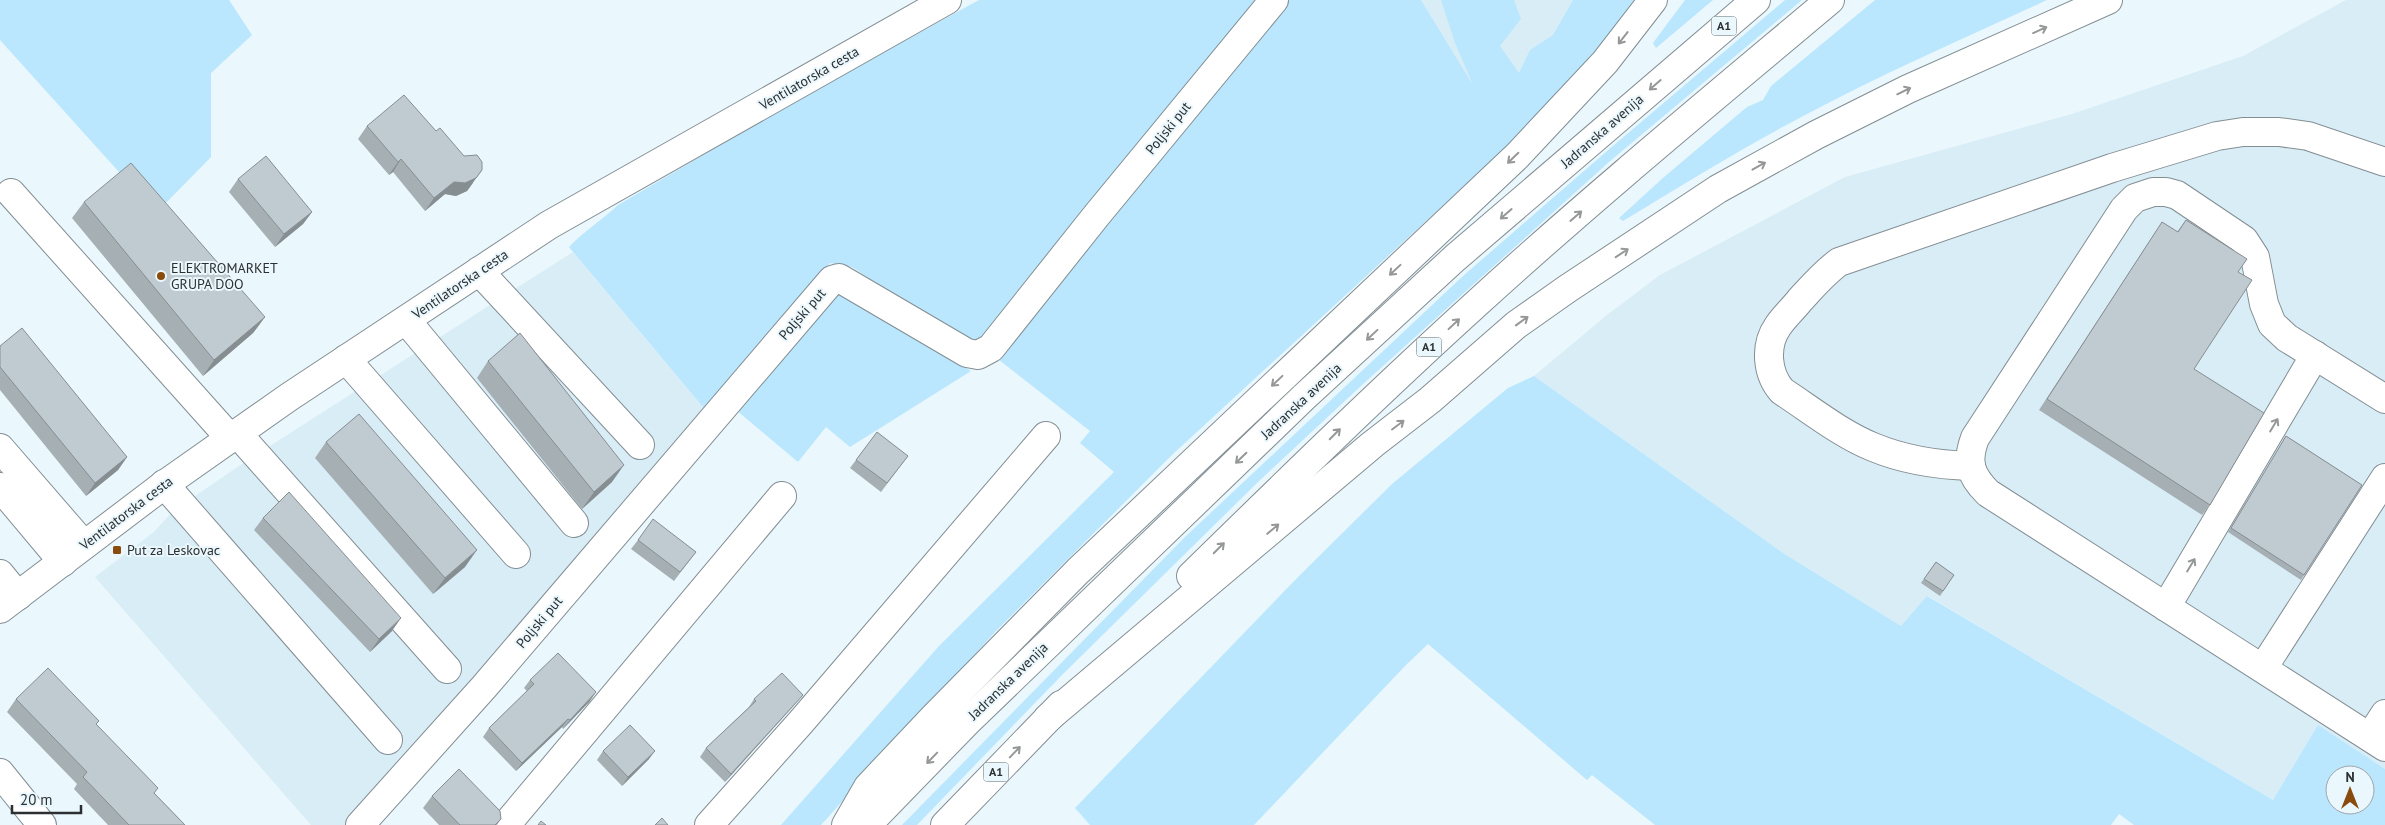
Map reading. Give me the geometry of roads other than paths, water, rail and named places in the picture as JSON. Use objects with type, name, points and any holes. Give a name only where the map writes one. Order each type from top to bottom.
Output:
[{"type":"main road","name":"Ventilatorska cesta","points":[[9,602],[164,484],[346,359],[549,225],[947,0]]},
{"type":"main road","name":"Poljski put","points":[[360,825],[484,687],[832,280],[838,278],[967,353],[978,354],[991,348],[1102,208],[1274,0]]},
{"type":"main road","points":[[846,825],[868,787],[934,717],[1078,571],[1516,156],[1605,62],[1653,0]]},
{"type":"main road","name":"Jadranska avenija","points":[[867,825],[966,723],[1304,397],[1455,258],[1756,0]]},
{"type":"main road","name":"A1","points":[[945,825],[1048,718],[1347,422],[1477,302],[1830,0]]},
{"type":"main road","points":[[1048,718],[1373,444],[1430,400],[1516,325],[1567,289],[1718,189],[1816,135],[1908,89],[2108,0]]},
{"type":"main road","points":[[1971,466],[1928,462],[1872,447],[1782,390],[1774,382],[1770,369],[1769,353],[1777,327],[1823,274],[1839,262],[2112,168],[2217,136],[2243,132],[2279,132],[2308,136],[2385,162]]},
{"type":"main road","points":[[2385,399],[2287,338],[2272,324],[2264,304],[2255,257],[2244,240],[2177,195],[2153,192],[2134,198],[2124,209],[1975,438],[1970,451],[1971,466],[1975,480],[1988,493],[2378,742],[2385,714]]},
{"type":"main road","points":[[10,193],[447,669]]},
{"type":"main road","points":[[479,271],[640,445]]},
{"type":"main road","points":[[406,320],[574,522]]},
{"type":"main road","points":[[2166,607],[2315,355]]},
{"type":"main road","points":[[346,359],[516,554]]},
{"type":"main road","points":[[709,825],[807,715],[1046,436]]},
{"type":"main road","points":[[0,448],[84,545]]},
{"type":"main road","points":[[2263,668],[2385,478]]},
{"type":"main road","points":[[164,484],[388,740]]},
{"type":"main road","points":[[0,487],[63,562]]},
{"type":"main road","points":[[506,825],[782,496]]},
{"type":"main road","points":[[0,574],[9,602]]},
{"type":"main road","points":[[0,773],[42,825]]},
{"type":"place","name":"ELEKTROMARKET GRUPA DOO","points":[[161,276]]},
{"type":"place","name":"Put za Leskovac","points":[[117,550]]}]
